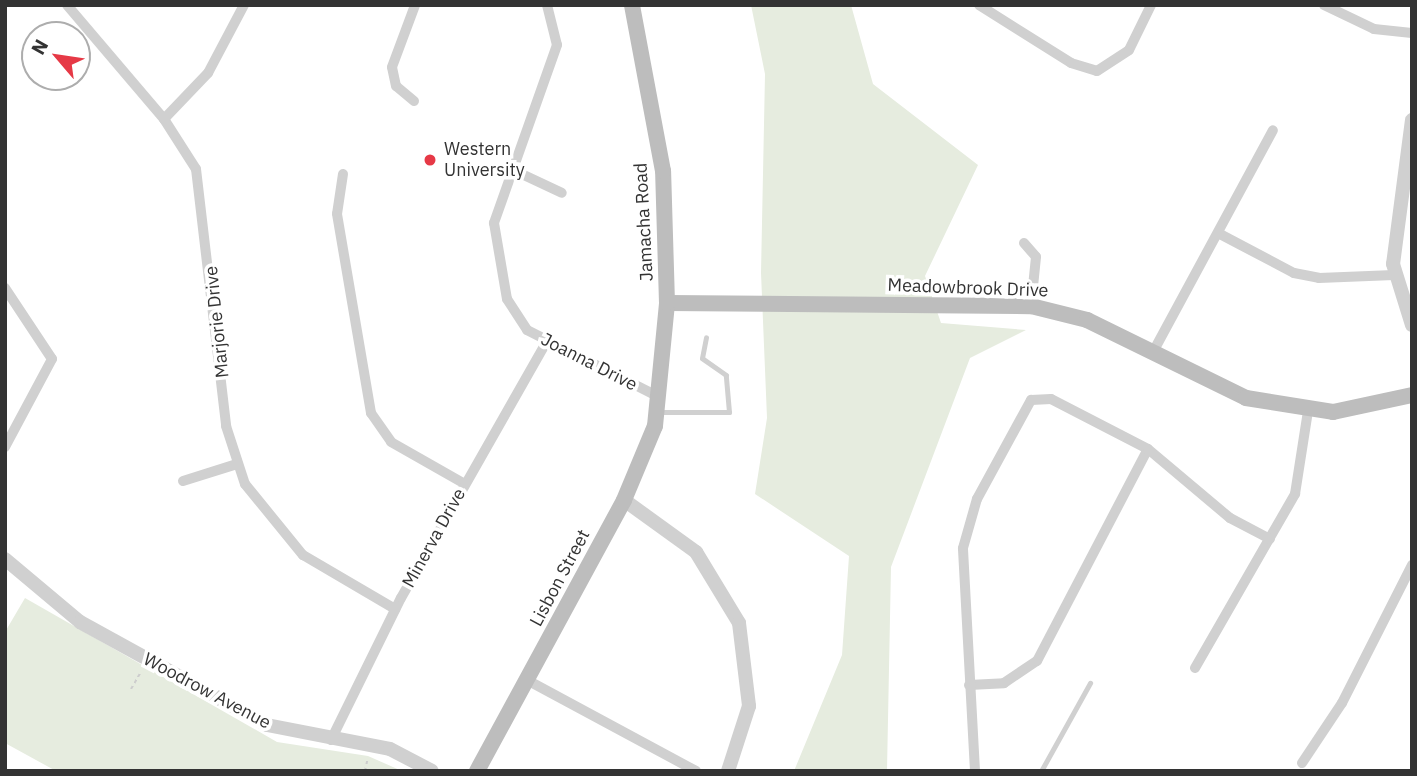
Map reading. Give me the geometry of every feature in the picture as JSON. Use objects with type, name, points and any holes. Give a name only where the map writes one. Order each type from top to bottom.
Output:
[{"type":"main road","name":"Jamacha Road","points":[[632,5],[663,171],[667,303],[658,405]]},
{"type":"main road","name":"Meadowbrook Drive","points":[[667,303],[1031,306],[1087,320],[1246,398],[1308,411],[1382,405],[1412,395]]},
{"type":"main road","name":"Lisbon Street","points":[[477,771],[624,500],[658,405]]},
{"type":"street","name":"Marjorie Drive","points":[[67,5],[164,119],[188,152],[204,199],[226,426],[237,464],[259,506],[303,555],[395,609]]},
{"type":"street","points":[[164,119],[208,73],[244,5]]},
{"type":"street","points":[[414,101],[396,86],[392,67],[415,5]]},
{"type":"street","name":"Joanna Drive","points":[[547,5],[557,45],[494,223],[505,291],[517,319],[547,341],[658,405]]},
{"type":"street","points":[[979,5],[1084,69],[1115,64],[1129,50],[1151,5]]},
{"type":"street","points":[[1324,5],[1374,29],[1412,33]]},
{"type":"street","points":[[1412,120],[1394,275],[1412,325]]},
{"type":"street","points":[[1153,352],[1273,130]]},
{"type":"street","points":[[511,169],[562,193]]},
{"type":"street","points":[[343,174],[337,214],[371,413],[391,442],[465,484]]},
{"type":"street","points":[[1218,233],[1294,273],[1394,275]]},
{"type":"street","points":[[1024,243],[1036,257],[1031,306]]},
{"type":"street","points":[[5,288],[51,359],[5,447]]},
{"type":"street","name":"Minerva Drive","points":[[331,740],[395,609],[547,341]]},
{"type":"street","points":[[975,771],[969,685],[965,536],[1024,407],[1038,396],[1148,449],[1230,518],[1270,539]]},
{"type":"street","points":[[1195,668],[1295,494],[1308,411]]},
{"type":"street","points":[[969,685],[1003,683],[1037,661],[1148,449]]},
{"type":"street","points":[[183,481],[237,464]]},
{"type":"street","points":[[624,500],[696,552],[739,622],[749,706],[728,771]]},
{"type":"street","name":"Woodrow Avenue","points":[[5,559],[72,617],[267,725],[331,740],[390,749],[432,771]]},
{"type":"street","points":[[1302,763],[1342,703],[1412,565]]},
{"type":"street","points":[[527,680],[696,771]]},
{"type":"lane","points":[[658,405],[729,412],[726,375],[702,358],[706,337]]},
{"type":"lane","points":[[1041,771],[1090,683]]},
{"type":"path","points":[[131,690],[143,668]]},
{"type":"path","points":[[365,771],[368,757]]},
{"type":"shaded area","points":[[751,5],[851,5],[873,84],[978,165],[925,276],[941,323],[1026,330],[970,358],[891,567],[887,771],[794,771],[842,655],[849,556],[755,494],[767,418],[761,273],[765,74]]},
{"type":"shaded area","points":[[25,598],[277,742],[368,756],[402,771],[56,771],[5,743],[5,632]]},
{"type":"place","name":"Western University","points":[[430,160]]}]
